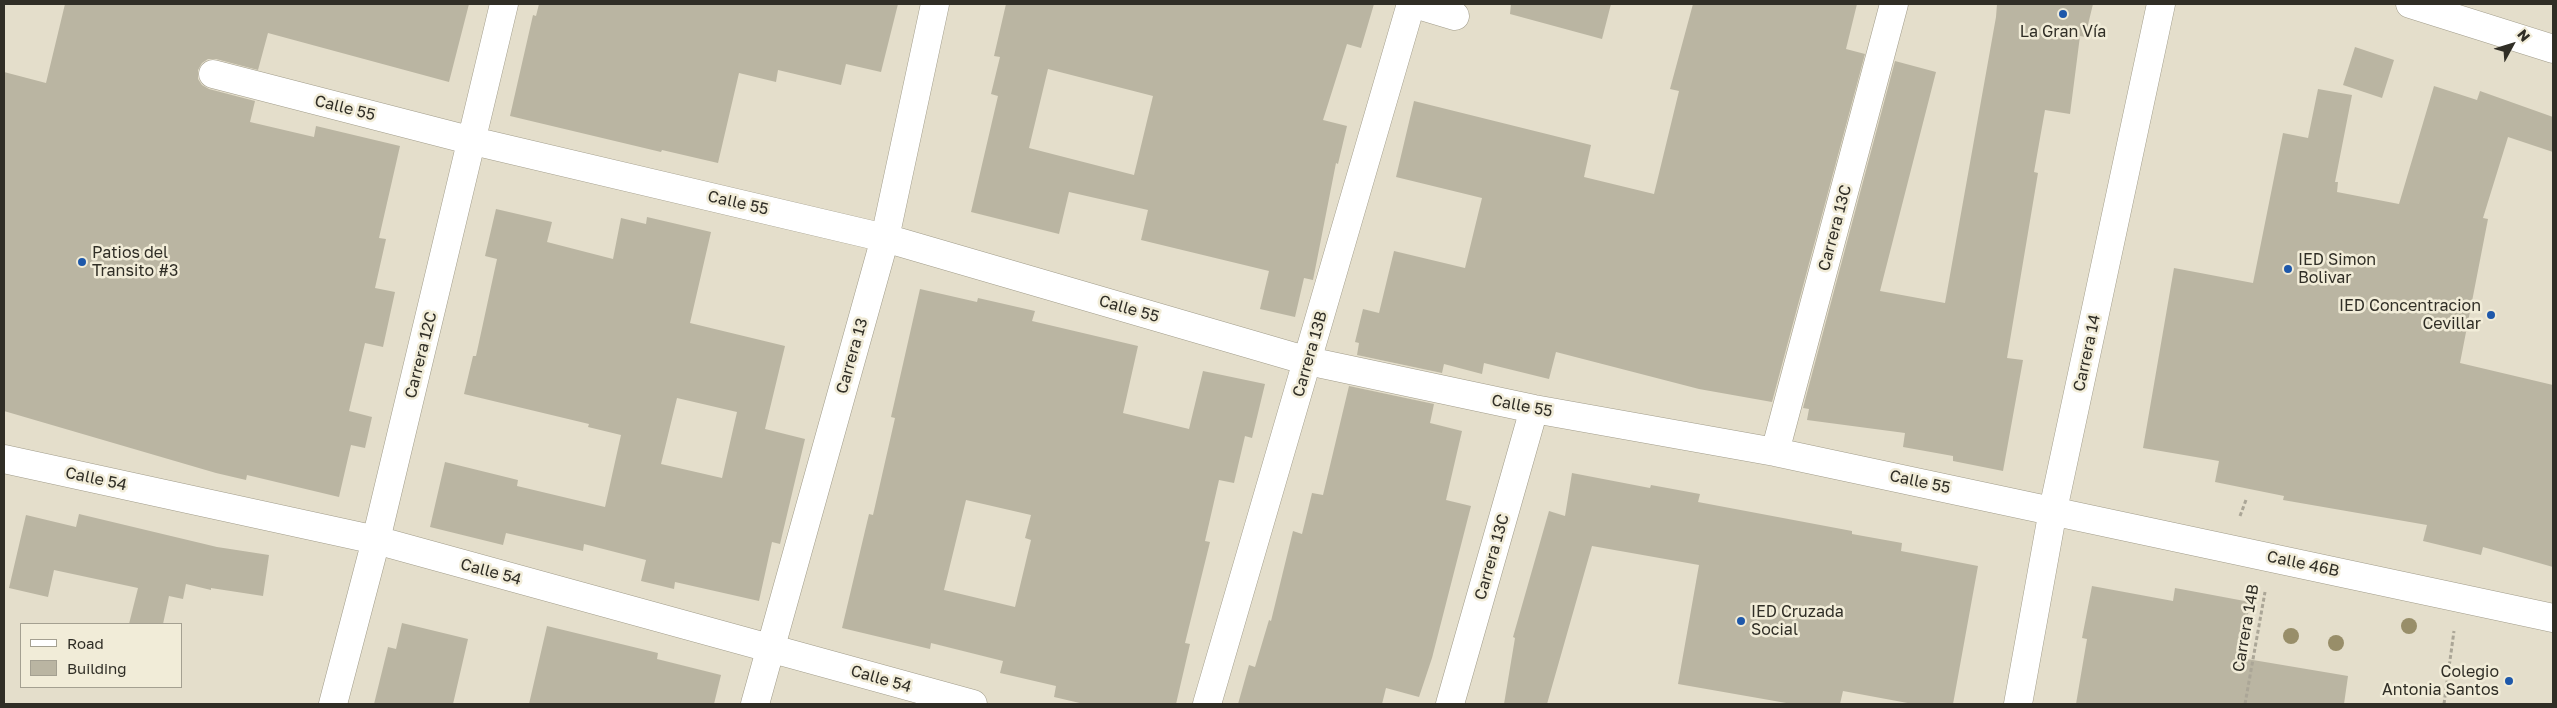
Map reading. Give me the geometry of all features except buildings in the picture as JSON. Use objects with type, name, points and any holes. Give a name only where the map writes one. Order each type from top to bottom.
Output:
[{"type":"street","name":"Carrera 12C","points":[[333,704],[376,540],[504,4]]},
{"type":"street","name":"Carrera 13","points":[[755,704],[885,238],[935,4]]},
{"type":"street","points":[[1413,4],[1455,16]]},
{"type":"street","name":"Carrera 13B","points":[[1207,704],[1413,4]]},
{"type":"street","name":"Carrera 13C","points":[[1775,452],[1894,4]]},
{"type":"street","name":"Carrera 14","points":[[2018,704],[2053,510],[2162,4]]},
{"type":"street","points":[[2410,4],[2553,50]]},
{"type":"street","name":"Calle 55","points":[[212,74],[473,140],[885,238],[1308,361],[1534,409],[1775,452],[2053,510]]},
{"type":"street","name":"Carrera 13C","points":[[1450,704],[1534,409]]},
{"type":"street","name":"Calle 54","points":[[4,459],[376,540],[972,704]]},
{"type":"street","name":"Calle 46B","points":[[2053,510],[2553,618]]},
{"type":"path","name":"Carrera 14B","points":[[2245,704],[2272,557]]},
{"type":"path","points":[[2444,704],[2459,598]]},
{"type":"place","name":"La Gran Vía","points":[[2063,14]]},
{"type":"place","name":"Patios del Transito #3","points":[[82,262]]},
{"type":"place","name":"IED Simon Bolivar","points":[[2288,269]]},
{"type":"place","name":"IED Concentracion Cevillar","points":[[2491,315]]},
{"type":"place","name":"IED Cruzada Social","points":[[1741,621]]},
{"type":"place","name":"Colegio Antonia Santos","points":[[2509,681]]}]
